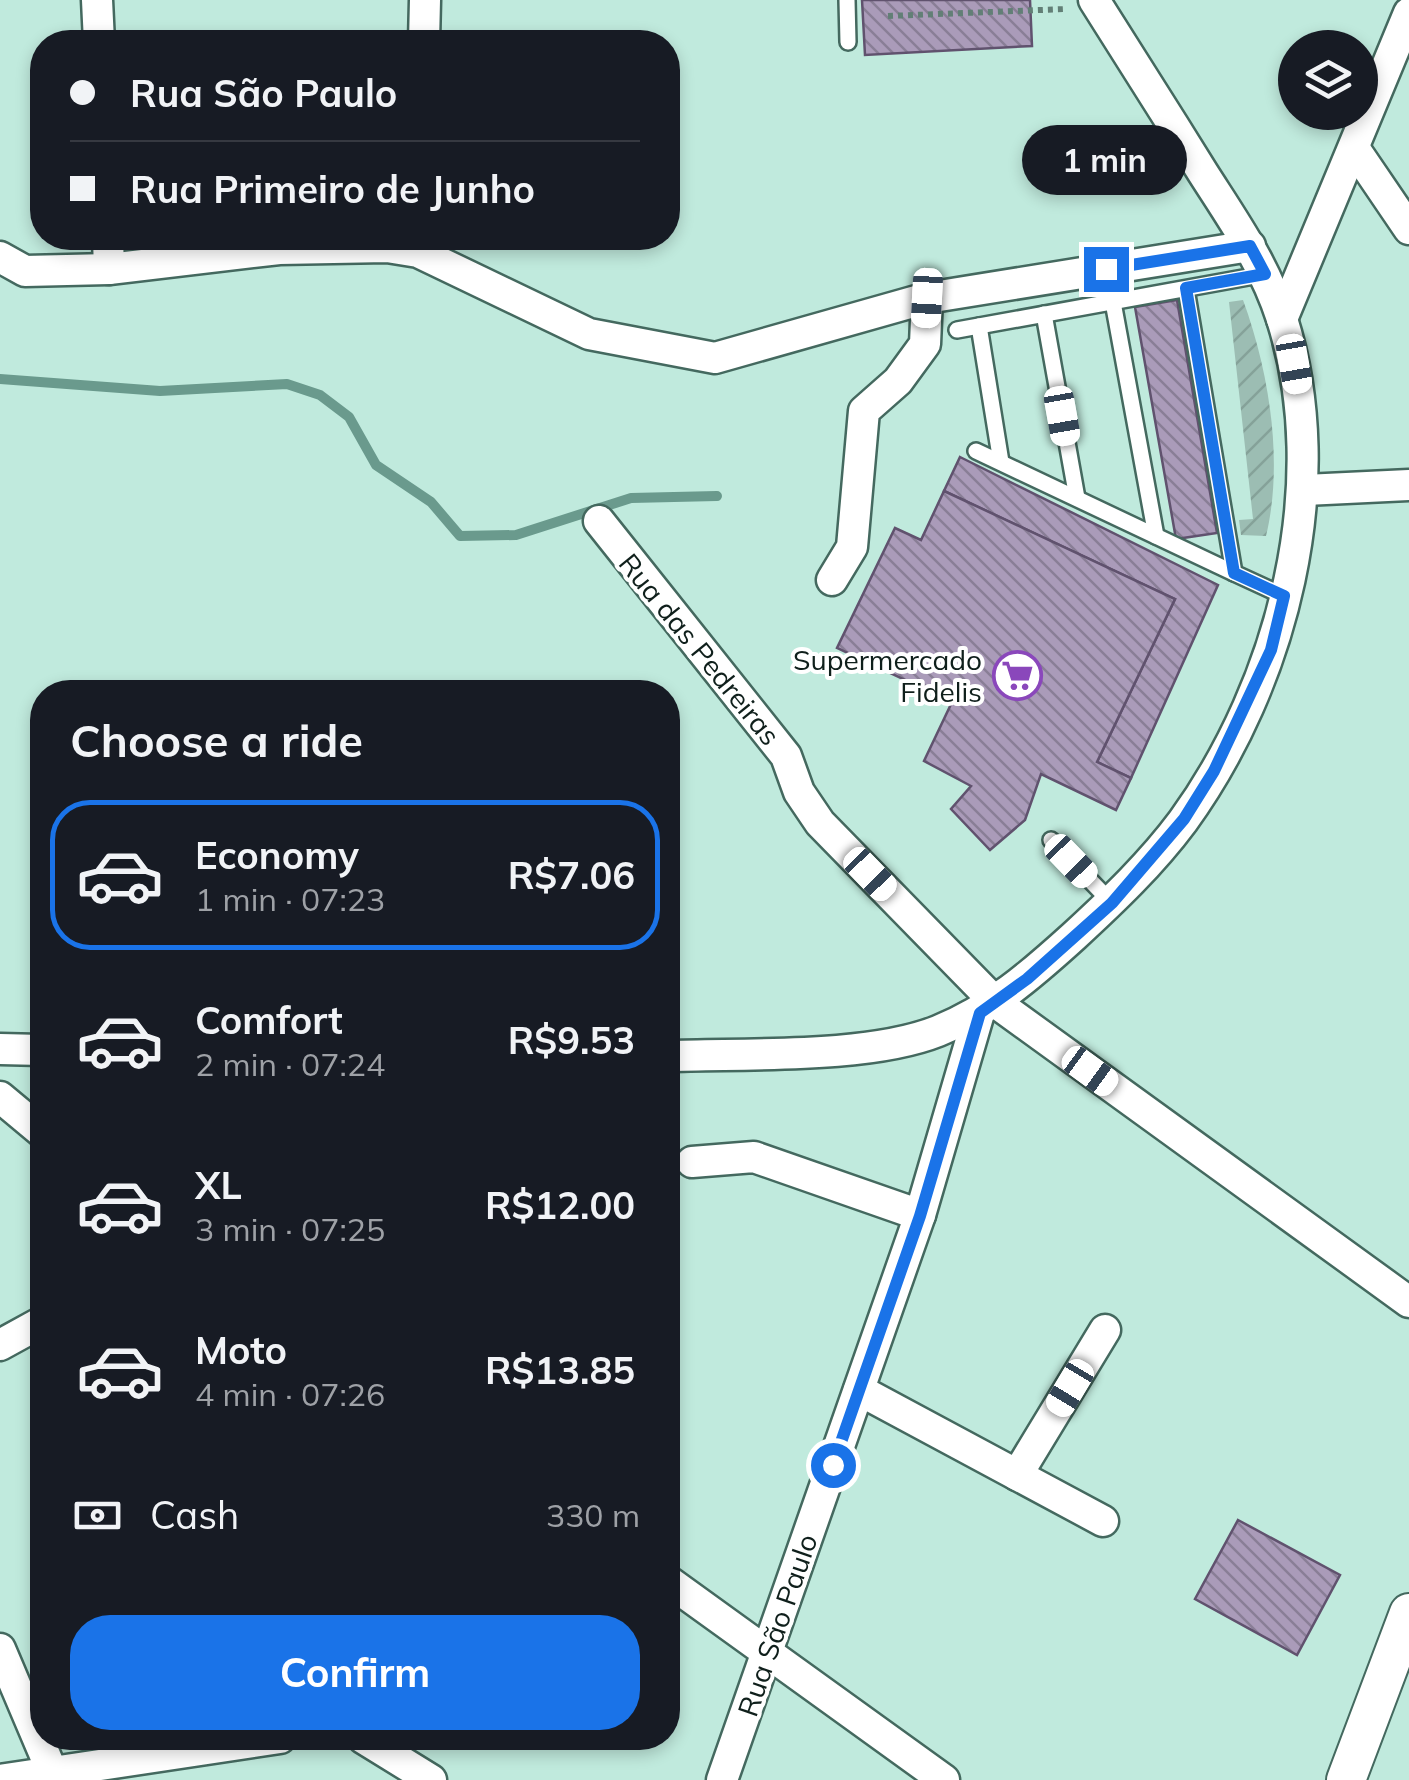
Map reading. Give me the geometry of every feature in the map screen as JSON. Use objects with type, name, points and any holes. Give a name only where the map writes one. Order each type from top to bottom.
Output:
[{"type":"street","points":[[97,0],[98,30]]},
{"type":"street","points":[[424,30],[425,0]]},
{"type":"street","points":[[680,1055],[893,1042],[933,1033],[987,1008],[1112,903],[1184,819],[1214,771],[1271,650],[1305,490],[1303,416],[1282,318],[1250,246],[1096,4]]},
{"type":"street","points":[[1282,318],[1356,150],[1409,13]]},
{"type":"street","points":[[1356,150],[1409,228]]},
{"type":"street","points":[[428,250],[589,334],[715,358],[927,298],[1250,246]]},
{"type":"street","points":[[108,250],[109,269]]},
{"type":"street","points":[[0,256],[25,271],[109,269],[270,250]]},
{"type":"street","points":[[832,580],[852,547],[864,411],[898,381],[924,344],[927,298]]},
{"type":"street","points":[[1305,490],[1409,485]]},
{"type":"street","name":"Rua das Pedreiras","points":[[599,522],[786,756],[799,792],[820,824],[987,1008],[1409,1302]]},
{"type":"street","name":"Rua São Paulo","points":[[722,1780],[920,1216],[987,1008]]},
{"type":"street","points":[[0,1049],[30,1050]]},
{"type":"street","points":[[0,1097],[30,1122]]},
{"type":"street","points":[[692,1162],[754,1158],[920,1216]]},
{"type":"street","points":[[0,1344],[30,1328]]},
{"type":"street","points":[[1017,1474],[1105,1330]]},
{"type":"street","points":[[859,1390],[1103,1521]]},
{"type":"street","points":[[680,1590],[944,1780]]},
{"type":"street","points":[[1346,1780],[1409,1613]]},
{"type":"street","points":[[0,1650],[30,1722]]},
{"type":"street","points":[[42,1750],[52,1774]]},
{"type":"street","points":[[0,1780],[204,1750]]},
{"type":"street","points":[[382,1750],[431,1780]]},
{"type":"lane","points":[[847,0],[848,42]]},
{"type":"lane","points":[[957,330],[1265,274]]},
{"type":"lane","points":[[1186,288],[1234,573]]},
{"type":"lane","points":[[1113,302],[1156,536]]},
{"type":"lane","points":[[1044,314],[1077,498]]},
{"type":"lane","points":[[980,326],[1002,462]]},
{"type":"lane","points":[[976,451],[1284,596]]},
{"type":"lane","points":[[1051,840],[1112,903]]},
{"type":"path","points":[[888,16],[1096,4]]},
{"type":"shaded area","points":[[1243,300],[1260,356],[1271,417],[1274,478],[1266,536],[1241,535],[1239,520],[1253,519],[1229,302]]},
{"type":"building","points":[[862,0],[1030,0],[1032,46],[865,55]]},
{"type":"building","points":[[1177,300],[1217,533],[1176,539],[1135,307]]},
{"type":"building","points":[[960,457],[1218,585],[1131,778],[1097,762],[1175,599],[944,491]]},
{"type":"building","name":"Supermercado Fidelis","points":[[944,491],[1175,599],[1097,762],[1131,778],[1116,810],[1041,774],[1025,820],[990,850],[951,809],[971,786],[924,761],[952,702],[837,648],[895,528],[921,540]]},
{"type":"building","points":[[1238,1520],[1340,1575],[1297,1655],[1195,1599]]},
{"type":"waterway","points":[[0,379],[160,391],[287,384],[320,395],[349,417],[376,465],[431,502],[460,536],[516,535],[631,498],[717,496]]},
{"type":"place","name":"Supermercado Fidelis","points":[[1017,675]]},
{"type":"route","points":[[833,1465],[920,1216],[980,1013],[1027,979],[1112,903],[1184,819],[1214,771],[1271,650],[1284,596],[1234,573],[1186,288],[1265,274],[1259,261],[1250,246],[1106,269]]}]
